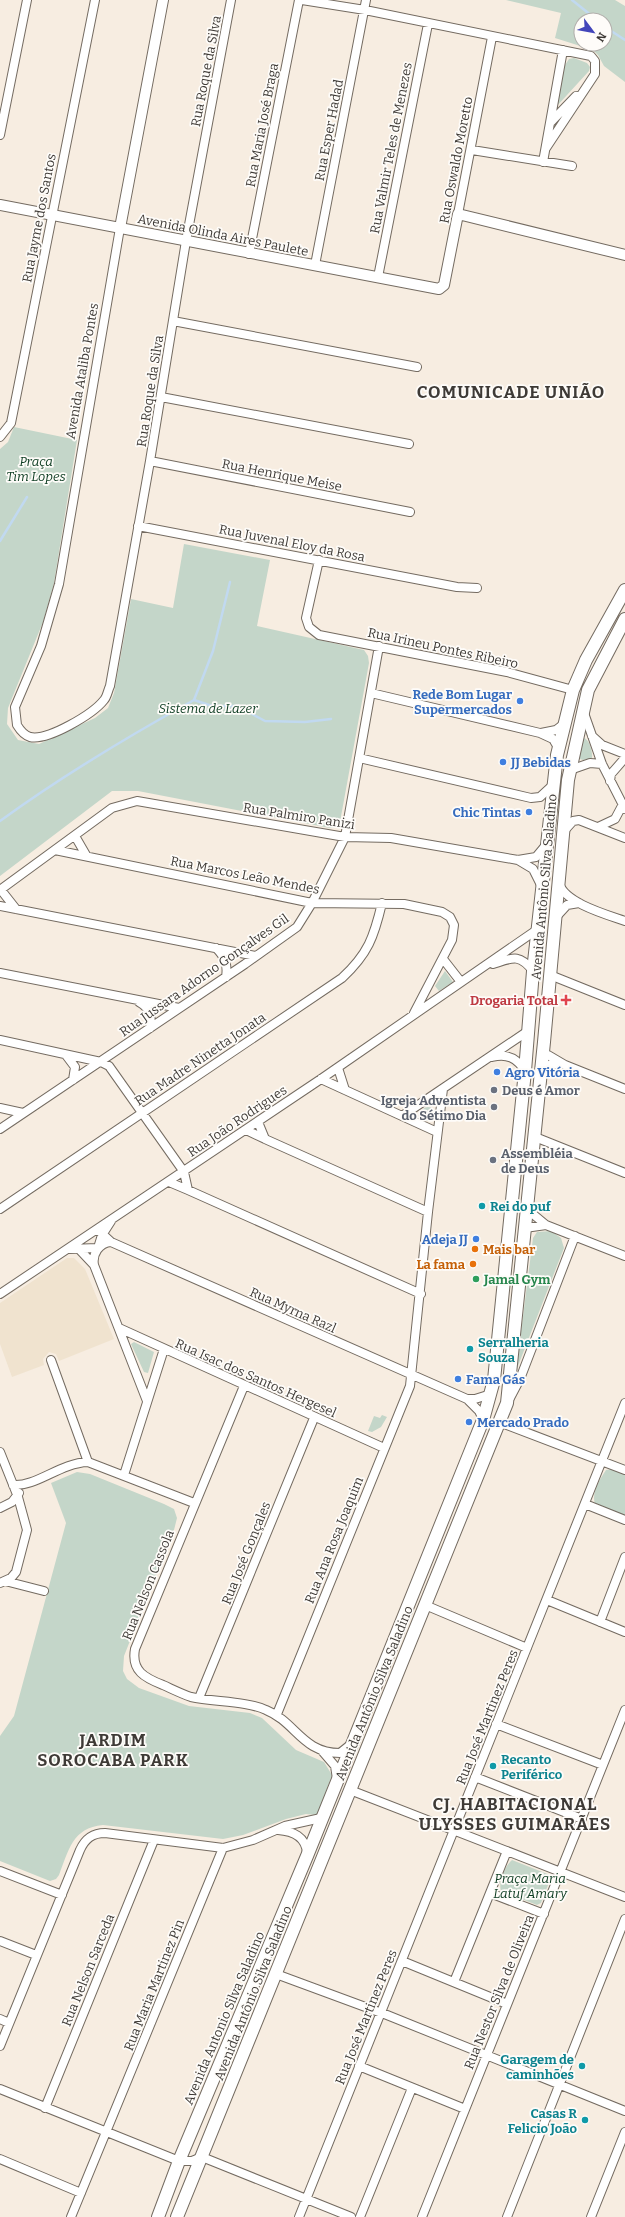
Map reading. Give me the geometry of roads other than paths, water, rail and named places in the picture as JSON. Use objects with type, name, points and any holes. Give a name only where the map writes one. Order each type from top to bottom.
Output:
[{"type":"main road","name":"Avenida Antônio Silva Saladino","points":[[528,1031],[541,886],[553,782],[564,724],[573,690],[586,660],[625,590]]},
{"type":"main road","points":[[553,782],[570,770],[588,690],[597,670],[625,620]]},
{"type":"main road","name":"Avenida Antônio Silva Saladino","points":[[528,1210],[570,770]]},
{"type":"main road","points":[[541,886],[545,903],[540,963],[542,970],[550,975]]},
{"type":"main road","points":[[525,1067],[528,1031]]},
{"type":"main road","points":[[525,1067],[533,1060],[543,1056]]},
{"type":"main road","name":"Avenida Antônio Silva Saladino","points":[[321,1818],[483,1420],[491,1394],[508,1246],[525,1067]]},
{"type":"main road","points":[[508,1246],[516,1230],[526,1228],[528,1210]]},
{"type":"main road","name":"Avenida Antônio Silva Saladino","points":[[202,2156],[507,1403],[526,1228]]},
{"type":"main road","name":"Avenida Antonio Silva Saladino","points":[[158,2217],[179,2161],[293,1891],[321,1818]]},
{"type":"main road","points":[[276,1974],[272,1968],[271,1958],[293,1891]]},
{"type":"main road","points":[[177,2217],[202,2156]]},
{"type":"street","points":[[0,135],[27,0]]},
{"type":"street","name":"Rua Jayme dos Santos","points":[[0,437],[12,423],[94,0]]},
{"type":"street","name":"Avenida Ataliba Pontes","points":[[29,737],[17,725],[15,707],[41,646],[59,584],[120,228],[163,0]]},
{"type":"street","name":"Rua Roque da Silva","points":[[29,737],[40,738],[53,734],[95,709],[105,699],[110,686],[161,397],[186,241],[231,0]]},
{"type":"street","name":"Rua Maria José Braga","points":[[249,254],[299,0]]},
{"type":"street","points":[[302,0],[365,10],[428,24],[583,53],[595,61],[595,74],[546,148]]},
{"type":"street","name":"Rua Esper Hadad","points":[[315,265],[366,0]]},
{"type":"street","name":"Rua Valmir Teles de Menezes","points":[[378,277],[428,24]]},
{"type":"street","name":"Rua Oswaldo Moretto","points":[[442,288],[444,285],[472,150],[492,36]]},
{"type":"street","points":[[543,162],[564,50]]},
{"type":"street","points":[[551,122],[589,82]]},
{"type":"street","points":[[472,150],[572,166]]},
{"type":"street","name":"Avenida Olinda Aires Paulete","points":[[0,205],[249,254],[439,289],[442,288]]},
{"type":"street","points":[[458,214],[625,255]]},
{"type":"street","points":[[173,321],[416,367]]},
{"type":"street","points":[[161,397],[409,444]]},
{"type":"street","name":"Rua Henrique Meise","points":[[150,461],[410,512]]},
{"type":"street","name":"Rua Juvenal Eloy da Rosa","points":[[138,526],[441,584],[477,588]]},
{"type":"street","name":"Rua Irineu Pontes Ribeiro","points":[[319,560],[306,618],[309,627],[319,635],[507,672],[573,690]]},
{"type":"street","name":"Rua Jussara Adorno Gonçalves Gil","points":[[0,1129],[226,977],[297,927],[312,903],[345,837],[379,646]]},
{"type":"street","points":[[371,693],[540,733],[553,739],[559,749]]},
{"type":"street","points":[[583,708],[590,734],[602,764],[624,807],[615,819],[598,827]]},
{"type":"street","points":[[540,733],[551,732],[564,724]]},
{"type":"street","points":[[590,734],[602,745],[625,754]]},
{"type":"street","points":[[360,758],[531,798],[540,797],[553,782]]},
{"type":"street","points":[[610,781],[611,774],[625,758]]},
{"type":"street","points":[[570,770],[590,763],[602,764]]},
{"type":"street","name":"Rua Palmiro Panizi","points":[[74,836],[112,808],[124,803],[137,801],[345,837],[391,838],[518,860],[536,857],[544,850],[546,845]]},
{"type":"street","points":[[564,832],[576,820],[625,838]]},
{"type":"street","points":[[16,909],[1,890],[74,836],[86,855]]},
{"type":"street","name":"Rua Marcos Leão Mendes","points":[[55,850],[86,855],[312,903],[382,903],[422,907],[442,912],[450,917],[454,932],[443,959],[413,1016]]},
{"type":"street","name":"Rua Palmiro Panizi","points":[[518,860],[533,869],[541,886]]},
{"type":"street","points":[[559,883],[562,889],[579,903],[625,921]]},
{"type":"street","name":"Rua Madre Ninetta Jonata","points":[[0,1209],[342,978],[363,957],[370,946],[375,934],[382,903]]},
{"type":"street","points":[[556,917],[567,905],[579,903]]},
{"type":"street","points":[[0,906],[256,956]]},
{"type":"street","name":"Rua João Rodrigues","points":[[0,1294],[67,1249],[100,1232],[113,1219],[338,1068],[538,929]]},
{"type":"street","points":[[216,948],[223,955],[227,968],[226,977]]},
{"type":"street","name":"Rua João Rodrigues","points":[[486,966],[510,958],[519,958],[533,971]]},
{"type":"street","points":[[443,959],[461,982]]},
{"type":"street","points":[[0,972],[179,1008]]},
{"type":"street","points":[[550,975],[625,1005]]},
{"type":"street","points":[[137,1000],[145,1005],[150,1012],[150,1028]]},
{"type":"street","points":[[402,1116],[528,1031]]},
{"type":"street","points":[[0,1040],[101,1062],[109,1066],[184,1172],[188,1190]]},
{"type":"street","points":[[544,1042],[557,1059]]},
{"type":"street","points":[[66,1055],[75,1067],[73,1080]]},
{"type":"street","points":[[487,1058],[504,1055],[509,1056],[525,1067]]},
{"type":"street","points":[[543,1056],[548,1055],[566,1065],[625,1089]]},
{"type":"street","points":[[541,1072],[552,1064],[566,1065]]},
{"type":"street","points":[[338,1068],[345,1090]]},
{"type":"street","points":[[321,1079],[437,1132]]},
{"type":"street","name":"Rua Ana Rosa Joaquim","points":[[277,1714],[410,1386],[421,1294],[428,1212],[443,1089]]},
{"type":"street","points":[[0,1108],[23,1113]]},
{"type":"street","points":[[258,1122],[265,1139]]},
{"type":"street","points":[[246,1130],[428,1212]]},
{"type":"street","points":[[535,1137],[625,1173]]},
{"type":"street","points":[[169,1182],[421,1294]]},
{"type":"street","points":[[528,1210],[546,1225],[625,1256]]},
{"type":"street","points":[[94,1265],[94,1258],[98,1248],[100,1232],[108,1226],[113,1219]]},
{"type":"street","points":[[526,1228],[546,1225]]},
{"type":"street","points":[[67,1249],[98,1248],[104,1243],[110,1242],[108,1226]]},
{"type":"street","name":"Rua Myrna Razl","points":[[100,1232],[110,1242],[467,1399],[480,1411],[483,1420]]},
{"type":"street","points":[[507,1403],[520,1378],[575,1236]]},
{"type":"street","points":[[78,1248],[94,1265],[147,1400]]},
{"type":"street","name":"Rua Isac dos Santos Hergesel","points":[[119,1328],[314,1418],[384,1448]]},
{"type":"street","points":[[124,1475],[164,1349]]},
{"type":"street","points":[[51,1360],[88,1462]]},
{"type":"street","points":[[140,1383],[146,1385],[153,1383]]},
{"type":"street","name":"Rua Nelson Cassola","points":[[244,1386],[194,1503],[135,1649],[133,1658],[140,1674],[146,1678],[190,1696],[264,1709],[277,1714],[305,1742],[321,1750],[333,1761],[337,1772],[337,1779]]},
{"type":"street","points":[[467,1399],[475,1399],[491,1394]]},
{"type":"street","name":"Rua José Martinez Peres","points":[[299,2217],[625,1403]]},
{"type":"street","name":"Rua José Gonçales","points":[[199,1698],[314,1418]]},
{"type":"street","points":[[499,1422],[625,1470]]},
{"type":"street","points":[[0,1452],[18,1497],[27,1530],[16,1572],[2,1582]]},
{"type":"street","points":[[13,1485],[22,1486],[72,1464],[88,1462],[194,1503]]},
{"type":"street","points":[[0,1508],[18,1497],[22,1486]]},
{"type":"street","points":[[585,1504],[625,1520]]},
{"type":"street","points":[[600,1622],[625,1557]]},
{"type":"street","points":[[16,1572],[27,1586]]},
{"type":"street","points":[[2,1582],[27,1586],[44,1591]]},
{"type":"street","points":[[547,1600],[625,1632]]},
{"type":"street","points":[[425,1605],[527,1648]]},
{"type":"street","name":"Rua Nestor Silva de Oliveira","points":[[422,2217],[625,1710]]},
{"type":"street","points":[[496,1724],[603,1765]]},
{"type":"street","name":"Rua Nelson Cassola","points":[[321,1750],[340,1753],[351,1744]]},
{"type":"street","points":[[475,1777],[582,1819]]},
{"type":"street","points":[[350,1790],[625,1897]]},
{"type":"street","points":[[0,2046],[36,1955],[83,1845],[93,1835],[105,1833],[223,1848],[253,1840],[300,1822],[321,1818]]},
{"type":"street","points":[[277,1830],[292,1832],[298,1836],[305,1844],[307,1856]]},
{"type":"street","name":"Rua Nelson Sarceda","points":[[45,2108],[154,1840]]},
{"type":"street","name":"Rua Maria Martinez Pin","points":[[71,2217],[223,1848]]},
{"type":"street","points":[[454,1982],[507,1851]]},
{"type":"street","points":[[0,1871],[62,1894]]},
{"type":"street","points":[[490,1893],[544,1914]]},
{"type":"street","points":[[507,2217],[625,1919]]},
{"type":"street","points":[[0,1941],[36,1955]]},
{"type":"street","points":[[402,1961],[507,2004]]},
{"type":"street","points":[[276,1974],[381,2013],[487,2057],[625,2111]]},
{"type":"street","points":[[0,2019],[9,2023]]},
{"type":"street","points":[[359,2066],[465,2109]]},
{"type":"street","points":[[360,2217],[412,2088]]},
{"type":"street","points":[[0,2090],[179,2161],[192,2161],[202,2156],[351,2217]]},
{"type":"street","points":[[591,2217],[625,2132]]},
{"type":"street","points":[[0,2159],[81,2193]]},
{"type":"waterway","points":[[572,0],[587,12]]},
{"type":"waterway","points":[[613,32],[625,40]]},
{"type":"waterway","points":[[0,541],[27,497]]},
{"type":"waterway","points":[[0,821],[47,788],[95,758],[194,700],[213,651],[230,582]]},
{"type":"waterway","points":[[194,700],[212,706],[237,706],[265,721],[305,722],[331,719]]},
{"type":"place","name":"Rede Bom Lugar Supermercados","points":[[520,701]]},
{"type":"place","name":"JJ Bebidas","points":[[503,762]]},
{"type":"place","name":"Chic Tintas","points":[[529,812]]},
{"type":"place","name":"Drogaria Total","points":[[566,1000]]},
{"type":"place","name":"Agro Vitória","points":[[497,1072]]},
{"type":"place","name":"Deus é Amor","points":[[494,1090]]},
{"type":"place","name":"Igreja Adventista do Sétimo Dia","points":[[494,1107]]},
{"type":"place","name":"Assembléia de Deus","points":[[493,1160]]},
{"type":"place","name":"Rei do puf","points":[[482,1206]]},
{"type":"place","name":"Adeja JJ","points":[[476,1239]]},
{"type":"place","name":"Mais bar","points":[[475,1249]]},
{"type":"place","name":"La fama","points":[[473,1264]]},
{"type":"place","name":"Jamal Gym","points":[[476,1279]]},
{"type":"place","name":"Serralheria Souza","points":[[470,1349]]},
{"type":"place","name":"Fama Gás","points":[[458,1379]]},
{"type":"place","name":"Mercado Prado","points":[[469,1422]]},
{"type":"place","name":"Recanto Periférico","points":[[493,1766]]},
{"type":"place","name":"Garagem de caminhões","points":[[582,2066]]},
{"type":"place","name":"Casas R Felicio João","points":[[585,2120]]},
{"type":"district","name":"COMUNICADE UNIÃO","points":[[511,392]]},
{"type":"district","name":"JARDIM SOROCABA PARK","points":[[113,1750]]},
{"type":"district","name":"CJ. HABITACIONAL ULYSSES GUIMARÃES","points":[[515,1814]]},
{"type":"park label","name":"Praça Tim Lopes","points":[[36,468]]},
{"type":"park label","name":"Sistema de Lazer","points":[[208,708]]},
{"type":"park label","name":"Praça Maria Latuf Amary","points":[[530,1886]]}]
